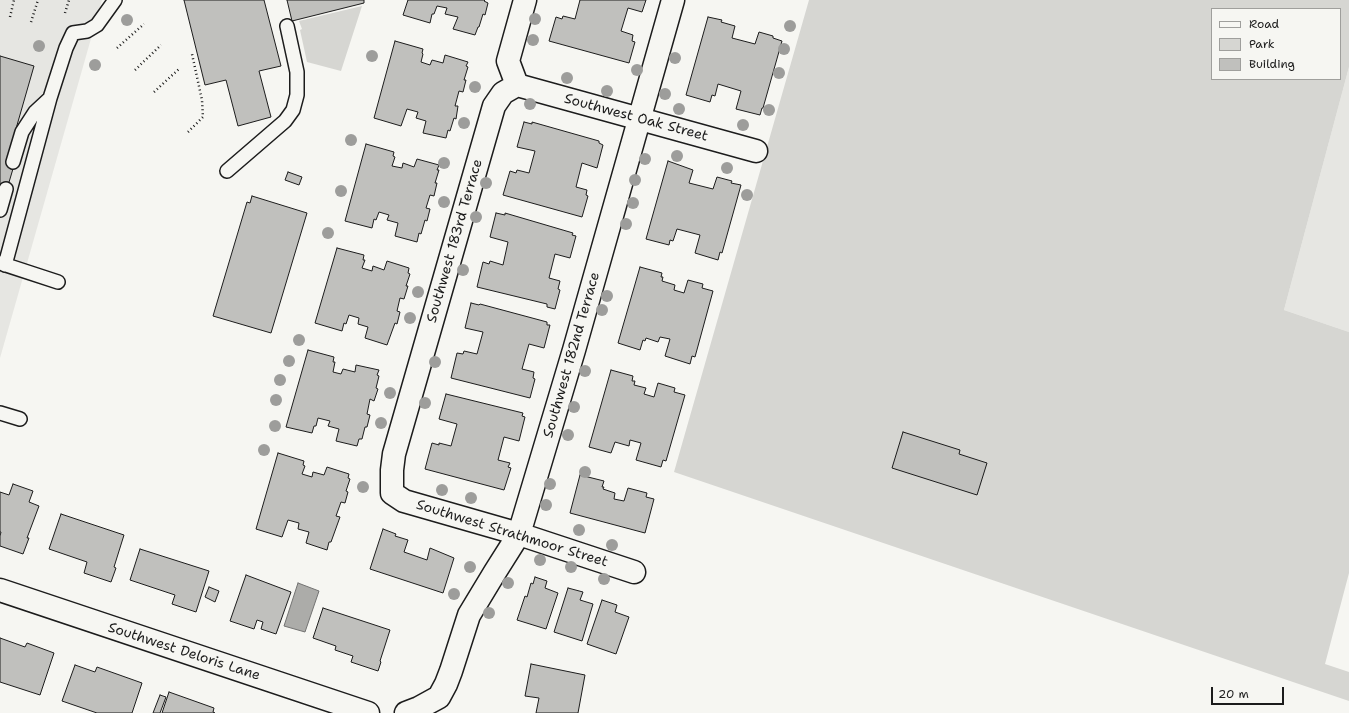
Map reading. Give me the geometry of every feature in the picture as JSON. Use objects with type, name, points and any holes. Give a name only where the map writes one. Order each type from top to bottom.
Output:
[{"type":"street","points":[[517,86],[508,60],[526,0]]},
{"type":"street","name":"Southwest 182nd Terrace","points":[[406,713],[419,708],[438,697],[449,677],[469,615],[519,534],[574,350],[673,0]]},
{"type":"street","name":"Southwest Oak Street","points":[[517,86],[756,151]]},
{"type":"street","name":"Southwest 183rd Terrace","points":[[392,493],[394,454],[494,106],[503,93],[517,86]]},
{"type":"street","name":"Southwest Strathmoor Street","points":[[392,493],[404,501],[519,534],[634,572]]},
{"type":"street","name":"Southwest Deloris Lane","points":[[0,590],[368,713]]},
{"type":"lane","points":[[58,282],[3,264],[50,98],[66,48],[73,33],[87,31],[97,25],[115,0]]},
{"type":"lane","points":[[227,171],[285,121],[293,110],[297,95],[297,72],[287,26]]},
{"type":"lane","points":[[13,162],[22,132],[35,112],[50,98]]},
{"type":"lane","points":[[0,210],[6,188]]},
{"type":"lane","points":[[0,414],[20,419]]},
{"type":"path","points":[[10,17],[14,0]]},
{"type":"path","points":[[31,22],[38,0]]},
{"type":"path","points":[[65,13],[69,0]]},
{"type":"path","points":[[116,48],[144,24]]},
{"type":"path","points":[[135,70],[161,45]]},
{"type":"path","points":[[188,132],[203,117],[202,100],[192,54]]},
{"type":"path","points":[[154,92],[180,68]]},
{"type":"shaded area","points":[[0,0],[102,0],[0,358]]},
{"type":"shaded area","points":[[1349,67],[1349,332],[1284,310]]},
{"type":"shaded area","points":[[298,583],[319,591],[305,632],[284,626]]},
{"type":"green space","points":[[809,0],[1349,0],[1349,67],[1284,310],[1349,332],[1349,573],[1325,664],[1349,672],[1349,701],[674,472]]},
{"type":"green space","points":[[362,6],[341,71],[307,62],[300,30],[302,29],[299,21]]},
{"type":"building","points":[[184,0],[264,0],[281,66],[259,71],[271,117],[238,126],[226,80],[205,85]]},
{"type":"building","points":[[287,0],[364,0],[364,3],[292,21]]},
{"type":"building","points":[[408,0],[485,0],[484,1],[488,3],[485,15],[483,14],[475,35],[453,29],[458,17],[445,14],[447,8],[437,6],[434,14],[432,14],[430,23],[403,15]]},
{"type":"building","points":[[580,0],[646,0],[642,12],[628,8],[621,31],[633,35],[632,41],[635,42],[629,63],[549,41],[556,17],[562,19],[563,16],[575,19]]},
{"type":"building","points":[[708,17],[722,20],[721,22],[735,26],[732,38],[755,44],[759,32],[773,36],[773,38],[782,41],[760,115],[736,109],[741,91],[718,84],[715,96],[712,95],[710,102],[686,95]]},
{"type":"building","points":[[395,41],[423,49],[421,62],[430,65],[432,60],[443,63],[445,55],[468,62],[466,66],[468,67],[464,80],[466,80],[463,92],[459,91],[455,106],[458,106],[456,119],[454,118],[446,138],[423,133],[426,121],[416,118],[418,112],[407,109],[401,126],[374,118]]},
{"type":"building","points":[[0,56],[34,66],[7,160],[15,162],[7,189],[0,187]]},
{"type":"building","points":[[524,122],[532,124],[532,122],[599,141],[599,143],[603,145],[597,168],[582,163],[576,187],[587,190],[586,195],[588,196],[582,217],[503,195],[510,171],[516,173],[517,170],[529,173],[535,151],[517,147]]},
{"type":"building","points":[[366,144],[394,152],[393,156],[395,157],[392,166],[402,168],[403,163],[414,167],[417,159],[439,165],[434,196],[430,195],[426,208],[430,209],[427,221],[425,220],[417,242],[395,236],[398,223],[387,220],[389,215],[379,212],[376,220],[374,219],[372,228],[345,221]]},
{"type":"building","points":[[668,161],[693,170],[689,183],[713,189],[717,177],[732,181],[731,183],[741,185],[722,253],[720,252],[718,260],[695,253],[700,235],[677,229],[673,241],[670,240],[669,245],[646,239]]},
{"type":"building","points":[[288,172],[302,177],[299,185],[285,180]]},
{"type":"building","points":[[252,196],[307,213],[271,333],[213,316],[247,202],[250,203]]},
{"type":"building","points":[[496,213],[505,215],[505,213],[573,233],[572,235],[576,236],[570,258],[555,254],[549,278],[560,281],[558,289],[560,290],[555,309],[547,307],[547,304],[477,287],[483,262],[489,264],[490,261],[503,265],[508,242],[490,237]]},
{"type":"building","points":[[337,248],[364,255],[363,260],[365,260],[362,268],[372,271],[373,266],[384,270],[387,261],[409,268],[408,273],[410,274],[406,286],[408,286],[404,299],[400,298],[397,311],[400,312],[397,324],[395,323],[387,345],[365,338],[368,327],[358,324],[359,318],[349,315],[346,324],[344,323],[342,331],[315,323]]},
{"type":"building","points":[[640,267],[662,273],[662,281],[675,285],[674,290],[684,293],[688,280],[703,284],[702,288],[713,291],[695,357],[692,356],[690,364],[665,356],[670,339],[660,337],[658,342],[646,338],[645,341],[643,340],[640,350],[618,343]]},
{"type":"building","points":[[471,303],[480,304],[547,322],[547,325],[550,325],[544,348],[529,344],[522,369],[534,372],[533,378],[535,379],[530,398],[451,378],[457,353],[463,354],[464,351],[477,354],[483,332],[465,328]]},
{"type":"building","points":[[308,350],[334,357],[333,362],[335,362],[333,372],[341,374],[343,369],[355,372],[356,365],[379,370],[376,388],[378,389],[374,401],[370,399],[367,414],[370,415],[367,427],[365,427],[362,439],[359,439],[357,446],[336,441],[339,429],[328,426],[330,421],[318,418],[312,433],[286,427]]},
{"type":"building","points":[[611,370],[633,376],[632,381],[635,381],[634,385],[646,388],[644,394],[654,397],[658,383],[675,388],[674,392],[685,395],[666,461],[663,460],[661,467],[636,460],[641,443],[630,440],[629,446],[615,442],[611,453],[589,447]]},
{"type":"building","points":[[446,394],[523,413],[522,416],[525,417],[519,441],[504,437],[498,460],[510,463],[508,467],[511,468],[504,490],[425,469],[432,443],[451,446],[457,424],[439,419]]},
{"type":"building","points":[[903,432],[960,450],[959,454],[987,463],[977,495],[892,468]]},
{"type":"building","points":[[278,453],[304,461],[303,465],[305,466],[302,474],[312,477],[313,472],[324,475],[327,467],[349,474],[348,478],[350,479],[346,491],[348,492],[345,503],[341,502],[336,516],[340,517],[327,550],[306,543],[309,532],[298,529],[299,523],[288,520],[282,537],[256,529]]},
{"type":"building","points":[[580,475],[604,481],[602,487],[604,487],[603,489],[615,493],[614,499],[624,501],[628,488],[647,493],[646,497],[654,499],[645,533],[570,513]]},
{"type":"building","points":[[13,484],[33,491],[29,502],[39,506],[27,538],[29,538],[23,554],[0,546],[0,492],[9,495]]},
{"type":"building","points":[[61,514],[124,535],[111,582],[84,573],[87,562],[49,549]]},
{"type":"building","points":[[383,529],[396,534],[395,536],[408,540],[404,552],[427,560],[430,548],[454,558],[443,593],[370,569]]},
{"type":"building","points":[[140,549],[209,571],[196,612],[172,604],[175,595],[130,580]]},
{"type":"building","points":[[246,575],[291,592],[276,634],[261,629],[263,622],[257,620],[254,629],[230,621]]},
{"type":"building","points":[[535,577],[547,581],[545,588],[558,593],[546,629],[517,620],[525,596],[527,597],[531,583],[533,584]]},
{"type":"building","points":[[209,587],[219,591],[215,602],[205,597]]},
{"type":"building","points":[[568,588],[583,592],[580,600],[593,604],[582,641],[554,632]]},
{"type":"building","points":[[602,600],[617,605],[615,612],[629,617],[616,654],[587,644]]},
{"type":"building","points":[[323,608],[390,630],[378,671],[351,662],[353,656],[335,650],[336,646],[313,638]]},
{"type":"building","points":[[0,638],[25,647],[27,643],[54,653],[40,695],[0,682]]},
{"type":"building","points":[[531,664],[585,675],[578,713],[536,713],[539,698],[525,696]]},
{"type":"building","points":[[75,665],[95,672],[97,667],[142,683],[132,713],[97,713],[62,701]]},
{"type":"building","points":[[169,692],[214,708],[213,712],[215,713],[162,713]]},
{"type":"building","points":[[160,695],[166,697],[160,713],[153,713]]}]
